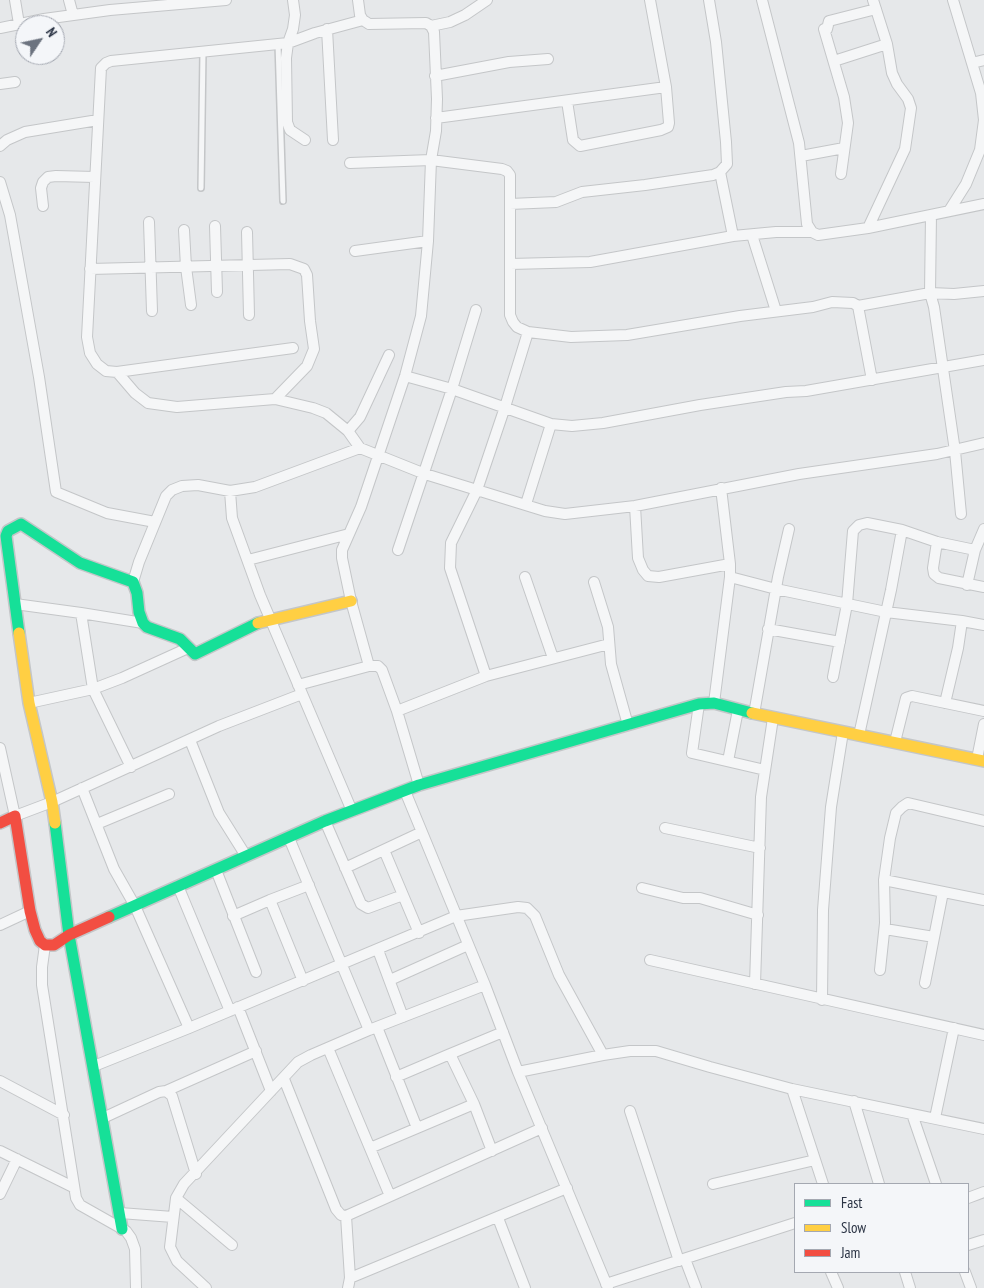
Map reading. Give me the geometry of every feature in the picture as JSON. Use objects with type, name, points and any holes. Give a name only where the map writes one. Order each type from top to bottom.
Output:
[{"type":"street","points":[[15,0],[17,15]]},
{"type":"street","points":[[70,0],[72,15]]},
{"type":"street","points":[[65,16],[109,5],[226,0]]},
{"type":"street","points":[[294,0],[293,29],[283,43],[286,58],[287,122],[290,130],[304,140]]},
{"type":"street","points":[[358,0],[360,14],[363,20],[370,24],[426,23],[432,26],[450,22],[465,15],[487,0]]},
{"type":"street","points":[[567,101],[573,140],[580,146],[668,127],[666,87],[650,0]]},
{"type":"street","points":[[510,204],[556,202],[582,192],[694,178],[714,175],[720,172],[727,164],[726,142],[710,0]]},
{"type":"street","points":[[762,0],[799,143],[808,224],[812,232]]},
{"type":"street","points":[[949,211],[966,184],[980,150],[984,120],[981,93],[953,0]]},
{"type":"street","points":[[841,174],[848,123],[844,97],[824,29],[827,29],[829,22],[875,4],[887,44],[892,73],[910,103],[911,108],[905,149],[868,228]]},
{"type":"street","points":[[293,348],[117,372],[106,371],[97,364],[90,353],[87,337],[101,68],[111,61],[283,43],[363,20]]},
{"type":"street","points":[[0,28],[15,25]]},
{"type":"street","points":[[369,666],[351,602],[342,550],[361,507],[405,376],[421,316],[428,241],[431,160],[436,118],[434,32],[432,26]]},
{"type":"street","points":[[327,29],[333,140]]},
{"type":"street","points":[[834,61],[887,44]]},
{"type":"street","points":[[435,76],[518,60],[548,58]]},
{"type":"street","points":[[972,63],[984,60]]},
{"type":"street","points":[[0,84],[15,82]]},
{"type":"street","points":[[436,118],[666,87]]},
{"type":"street","points":[[0,146],[7,140],[25,132],[98,120]]},
{"type":"street","points":[[801,156],[844,148]]},
{"type":"street","points":[[350,163],[431,160],[502,169],[507,172],[510,175],[510,315],[517,327],[528,332],[571,337],[627,335],[776,311],[813,307],[832,302],[853,303],[858,306],[930,293],[954,294],[984,291]]},
{"type":"street","points":[[720,172],[733,236]]},
{"type":"street","points":[[43,206],[41,188],[43,182],[48,178],[56,176],[95,177]]},
{"type":"street","points":[[0,182],[12,225],[39,377],[56,492],[107,512],[155,522]]},
{"type":"street","points":[[510,264],[590,262],[733,236],[776,232],[812,232],[818,234],[868,228],[984,204]]},
{"type":"street","points":[[931,215],[930,293],[934,307],[955,451],[961,514]]},
{"type":"street","points":[[149,222],[152,311]]},
{"type":"street","points":[[215,226],[217,292]]},
{"type":"street","points":[[184,230],[191,305]]},
{"type":"street","points":[[247,232],[249,314]]},
{"type":"street","points":[[752,235],[776,311]]},
{"type":"street","points":[[355,251],[428,241]]},
{"type":"street","points":[[90,269],[290,264],[304,269],[307,275],[314,349],[307,366],[275,398]]},
{"type":"street","points":[[858,306],[872,380]]},
{"type":"street","points":[[398,550],[425,474],[476,310]]},
{"type":"street","points":[[486,676],[450,568],[451,543],[477,490],[506,408],[528,332]]},
{"type":"street","points":[[348,431],[360,417],[389,355]]},
{"type":"street","points":[[405,376],[452,389],[551,424],[572,426],[603,423],[700,404],[806,391],[984,360]]},
{"type":"street","points":[[117,372],[135,393],[148,403],[161,406],[275,398],[313,408],[326,413],[348,431],[360,448],[378,456],[425,474],[545,511],[565,514],[635,506],[720,488],[828,469],[955,451],[984,443]]},
{"type":"street","points":[[526,504],[551,424]]},
{"type":"street","points":[[351,602],[261,622],[195,654],[180,640],[147,627],[143,623],[133,582],[166,496],[172,490],[182,486],[198,485],[230,491],[255,487],[360,448]]},
{"type":"street","points":[[714,703],[730,577],[720,488]]},
{"type":"street","points":[[230,491],[232,518],[248,560],[271,620],[352,811]]},
{"type":"street","points":[[635,506],[638,558],[648,576],[659,577],[730,564]]},
{"type":"street","points":[[833,677],[847,604],[853,531],[860,525],[867,523],[902,530],[937,542],[974,550]]},
{"type":"street","points":[[122,1229],[69,935],[52,802],[29,703],[15,604],[4,549],[8,530],[21,524],[80,562],[133,582]]},
{"type":"street","points":[[754,714],[768,629],[789,529]]},
{"type":"street","points":[[967,584],[974,550],[984,529]]},
{"type":"street","points":[[860,735],[902,530]]},
{"type":"street","points":[[248,560],[349,534]]},
{"type":"street","points":[[937,542],[932,568],[934,574],[939,578],[984,587]]},
{"type":"street","points":[[730,577],[776,589],[886,612],[984,625]]},
{"type":"street","points":[[526,578],[553,658]]},
{"type":"street","points":[[594,582],[608,627],[611,664],[628,725]]},
{"type":"street","points":[[15,604],[143,623]]},
{"type":"street","points":[[81,613],[93,689],[131,767]]},
{"type":"street","points":[[945,703],[958,648],[962,621]]},
{"type":"street","points":[[768,629],[840,642]]},
{"type":"street","points":[[397,711],[486,676],[609,644]]},
{"type":"street","points":[[29,703],[93,689],[188,648]]},
{"type":"street","points":[[0,823],[131,767],[300,689],[369,666],[378,666],[382,670],[397,711],[419,785]]},
{"type":"street","points":[[895,742],[906,698],[912,696],[984,711]]},
{"type":"street","points":[[0,748],[15,816],[30,911],[40,941],[45,945],[54,945],[69,935],[325,821],[419,785],[699,704],[714,703],[754,714],[980,760],[984,724]]},
{"type":"street","points":[[699,704],[692,753],[765,770]]},
{"type":"street","points":[[728,761],[738,710]]},
{"type":"street","points":[[755,984],[761,797],[773,718]]},
{"type":"street","points":[[822,1000],[823,910],[831,807],[843,732]]},
{"type":"street","points":[[190,740],[219,813],[246,856]]},
{"type":"street","points":[[82,788],[114,869],[135,906],[189,1028]]},
{"type":"street","points":[[405,791],[485,984],[518,1072],[607,1286],[794,1222]]},
{"type":"street","points":[[97,824],[169,794]]},
{"type":"street","points":[[880,970],[884,929],[884,880],[896,813],[908,803],[984,821]]},
{"type":"street","points":[[325,821],[364,907],[368,908],[403,894]]},
{"type":"street","points":[[665,828],[760,848]]},
{"type":"street","points":[[345,868],[422,832]]},
{"type":"street","points":[[289,838],[342,965],[396,1077],[417,1128]]},
{"type":"street","points":[[384,850],[419,932]]},
{"type":"street","points":[[216,870],[256,972]]},
{"type":"street","points":[[884,880],[984,900]]},
{"type":"street","points":[[233,916],[309,885]]},
{"type":"street","points":[[178,886],[234,1009],[256,1052],[271,1091]]},
{"type":"street","points":[[642,888],[684,898],[700,898],[758,915]]},
{"type":"street","points":[[925,983],[944,892]]},
{"type":"street","points":[[270,900],[303,981]]},
{"type":"street","points":[[94,1066],[342,965],[456,916],[518,907],[527,908],[534,916],[559,975],[603,1055]]},
{"type":"street","points":[[0,925],[30,911]]},
{"type":"street","points":[[884,929],[934,937]]},
{"type":"street","points":[[45,945],[42,984],[64,1115],[73,1187],[80,1204],[122,1229],[131,1238],[135,1249],[136,1288]]},
{"type":"street","points":[[390,980],[468,945]]},
{"type":"street","points":[[378,950],[403,1018]]},
{"type":"street","points":[[650,960],[984,1035]]},
{"type":"street","points":[[206,1288],[177,1261],[170,1247],[176,1198],[184,1184],[196,1174],[298,1062],[373,1029],[485,984]]},
{"type":"street","points":[[935,1118],[954,1028]]},
{"type":"street","points":[[396,1077],[503,1032]]},
{"type":"street","points":[[328,1048],[390,1196]]},
{"type":"street","points":[[518,1072],[603,1055],[630,1051],[656,1051],[792,1089],[984,1129]]},
{"type":"street","points":[[103,1118],[159,1092],[166,1091],[256,1052]]},
{"type":"street","points":[[450,1054],[474,1104],[492,1151]]},
{"type":"street","points":[[284,1079],[336,1209],[341,1215],[346,1216],[542,1128]]},
{"type":"street","points":[[0,1081],[64,1115]]},
{"type":"street","points":[[792,1089],[823,1183]]},
{"type":"street","points":[[166,1091],[172,1096],[196,1174]]},
{"type":"street","points":[[854,1101],[879,1183]]},
{"type":"street","points":[[370,1148],[474,1104]]},
{"type":"street","points":[[630,1111],[682,1260],[696,1288]]},
{"type":"street","points":[[912,1114],[936,1183]]},
{"type":"street","points":[[0,1151],[73,1187]]},
{"type":"street","points":[[0,1194],[17,1159]]},
{"type":"street","points":[[713,1184],[815,1160]]},
{"type":"street","points":[[346,1216],[349,1283],[567,1188]]},
{"type":"street","points":[[969,1198],[984,1192]]},
{"type":"street","points":[[176,1198],[232,1245]]},
{"type":"street","points":[[120,1213],[173,1217]]},
{"type":"street","points":[[498,1218],[525,1288]]},
{"type":"street","points":[[969,1245],[984,1240]]},
{"type":"street","points":[[830,1273],[838,1288]]},
{"type":"street","points":[[906,1273],[910,1288]]},
{"type":"street","points":[[966,1273],[971,1288]]},
{"type":"lane","points":[[283,43],[283,201]]},
{"type":"lane","points":[[201,188],[203,51]]},
{"type":"traffic: fast","points":[[19,633],[6,536],[8,531],[21,524],[80,563],[133,582],[143,623],[147,627],[180,639],[195,654],[258,623]]},
{"type":"traffic: fast","points":[[109,917],[325,821],[419,785],[699,704],[714,703],[752,713]]},
{"type":"traffic: fast","points":[[55,823],[69,935],[122,1229]]},
{"type":"traffic: slow","points":[[258,623],[351,601]]},
{"type":"traffic: slow","points":[[19,633],[29,703],[52,802],[55,823]]},
{"type":"traffic: slow","points":[[752,713],[984,761]]},
{"type":"traffic: jam","points":[[0,823],[15,816],[30,911],[40,941],[45,945],[54,945],[69,935],[109,917]]}]
